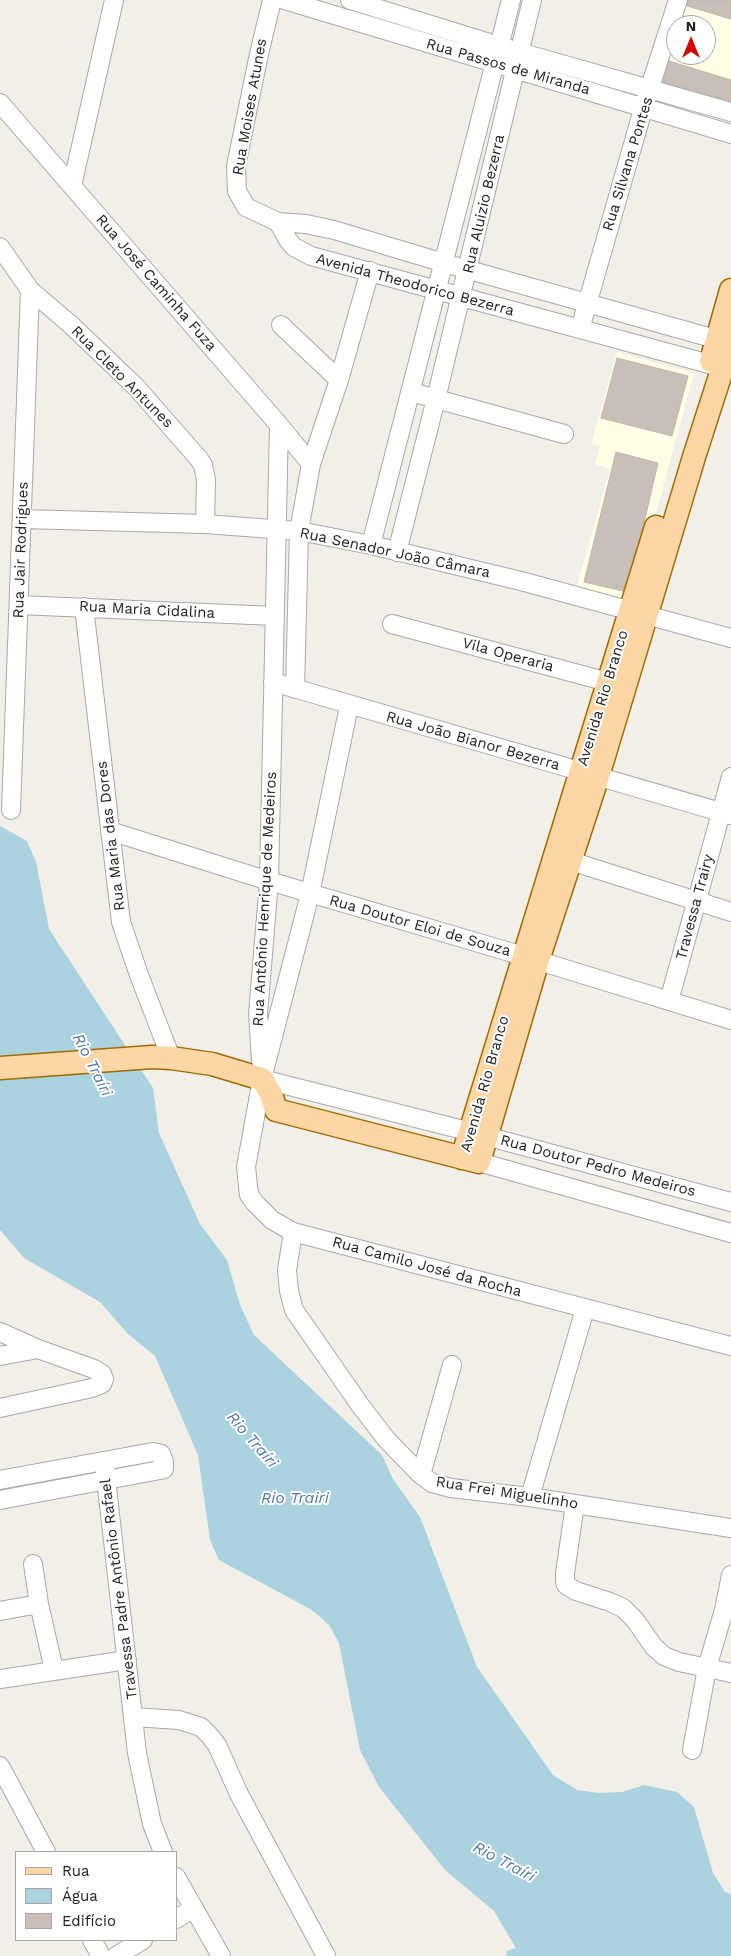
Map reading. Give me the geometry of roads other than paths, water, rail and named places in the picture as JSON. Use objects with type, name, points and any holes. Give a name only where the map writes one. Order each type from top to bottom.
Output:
[{"type":"main road","name":"Avenida Rio Branco","points":[[470,1160],[638,614],[676,463],[722,368],[727,342],[731,290]]},
{"type":"main road","name":"Rua Doutor Pedro Medeiros","points":[[0,1068],[162,1058],[212,1064],[262,1079],[271,1094],[276,1110],[470,1160]]},
{"type":"street","points":[[72,186],[114,0]]},
{"type":"street","name":"Rua Moises Atunes","points":[[272,0],[238,157],[236,185],[241,201],[246,207],[278,222]]},
{"type":"street","name":"Rua Passos de Miranda","points":[[284,0],[515,70],[647,98],[731,112]]},
{"type":"street","name":"Rua Passos de Miranda","points":[[350,0],[519,52],[647,98],[731,134]]},
{"type":"street","name":"Rua Aluizio Bezerra","points":[[371,545],[500,46],[510,0]]},
{"type":"street","name":"Rua Aluizio Bezerra","points":[[397,552],[468,270],[532,0]]},
{"type":"street","name":"Rua Silvana Pontes","points":[[580,329],[586,302],[678,0]]},
{"type":"street","name":"Rua José Caminha Fuza","points":[[0,103],[311,464]]},
{"type":"street","name":"Avenida Theodorico Bezerra","points":[[278,222],[306,224],[334,230],[468,270],[727,342]]},
{"type":"street","name":"Avenida Theodorico Bezerra","points":[[278,222],[288,240],[310,256],[722,368]]},
{"type":"street","name":"Rua Cleto Antunes","points":[[0,248],[30,290],[70,324],[136,387],[199,458],[203,465],[206,480],[205,524]]},
{"type":"street","points":[[295,689],[299,531],[311,464],[339,380],[370,271]]},
{"type":"street","name":"Rua Jair Rodrigues","points":[[11,810],[30,290]]},
{"type":"street","points":[[281,325],[339,380]]},
{"type":"street","points":[[411,392],[564,434]]},
{"type":"street","name":"Rua Antônio Henrique de Medeiros","points":[[262,1079],[258,1014],[269,882],[279,425]]},
{"type":"street","name":"Rua Senador João Câmara","points":[[22,519],[205,524],[299,531],[371,545],[522,581],[731,638]]},
{"type":"street","name":"Rua Maria Cidalina","points":[[19,605],[275,616]]},
{"type":"street","name":"Rua Maria das Dores","points":[[84,607],[121,922],[139,975],[162,1058]]},
{"type":"street","name":"Vila Operaria","points":[[392,624],[616,684]]},
{"type":"street","name":"Rua João Bianor Bezerra","points":[[273,682],[349,706],[726,814]]},
{"type":"street","name":"Rua Antônio Henrique de Medeiros","points":[[262,1079],[310,894],[349,706]]},
{"type":"street","name":"Travessa Trairy","points":[[669,1001],[697,902],[726,814],[731,777]]},
{"type":"street","name":"Rua Doutor Eloi de Souza","points":[[110,831],[269,882],[531,958],[731,1020]]},
{"type":"street","points":[[562,858],[731,912]]},
{"type":"street","name":"Rua Doutor Pedro Medeiros","points":[[262,1079],[479,1134],[731,1202]]},
{"type":"street","name":"Rua Camilo José da Rocha","points":[[262,1079],[246,1167],[248,1189],[252,1199],[262,1212],[292,1232],[731,1346]]},
{"type":"street","name":"Rua Doutor Pedro Medeiros","points":[[470,1160],[731,1233]]},
{"type":"street","name":"Rua Frei Miguelinho","points":[[292,1232],[287,1270],[289,1291],[294,1310],[386,1439],[421,1476],[432,1484],[530,1496],[731,1528]]},
{"type":"street","points":[[530,1496],[585,1309]]},
{"type":"street","points":[[0,1408],[92,1388],[102,1384],[104,1379],[102,1374],[76,1362],[5,1338]]},
{"type":"street","points":[[0,1356],[38,1349]]},
{"type":"street","points":[[421,1476],[452,1365]]},
{"type":"street","points":[[0,1480],[156,1452],[161,1454],[164,1462],[164,1469],[160,1470],[0,1500]]},
{"type":"street","name":"Travessa Padre Antônio Rafael","points":[[104,1461],[137,1753],[152,1824],[163,1851]]},
{"type":"street","points":[[575,1504],[564,1581],[566,1585],[576,1591],[623,1608],[635,1620],[654,1647],[664,1656],[679,1662],[731,1673]]},
{"type":"street","points":[[33,1564],[39,1604],[54,1670]]},
{"type":"street","points":[[692,1750],[707,1668],[724,1610],[731,1575]]},
{"type":"street","points":[[0,1610],[39,1604]]},
{"type":"street","points":[[0,1679],[127,1660]]},
{"type":"street","points":[[134,1717],[179,1720],[201,1727],[209,1735],[216,1745],[239,1794],[326,1956]]},
{"type":"street","points":[[0,1766],[45,1851]]},
{"type":"street","points":[[178,1880],[221,1956]]},
{"type":"street","points":[[178,1918],[194,1908]]},
{"type":"street","points":[[93,1941],[101,1956]]},
{"type":"street","points":[[116,1956],[140,1941]]},
{"type":"water","name":"Rio Trairi","points":[[0,826],[27,841],[36,862],[49,929],[153,1088],[159,1133],[200,1224],[227,1260],[240,1305],[254,1335],[382,1455],[393,1479],[420,1517],[477,1667],[553,1775],[577,1790],[599,1793],[622,1792],[644,1785],[677,1792],[694,1807],[713,1873],[725,1892],[731,1894],[731,1956],[506,1956],[507,1951],[516,1948],[494,1911],[445,1870],[379,1787],[360,1750],[339,1643],[329,1625],[312,1610],[219,1560],[210,1540],[198,1455],[155,1356],[128,1334],[100,1302],[24,1258],[0,1230]]},
{"type":"water label","name":"Rio Traíri","points":[[92,1065]]},
{"type":"water label","name":"Rio Traíri","points":[[252,1440]]},
{"type":"water label","name":"Rio Traíri","points":[[504,1862]]}]
